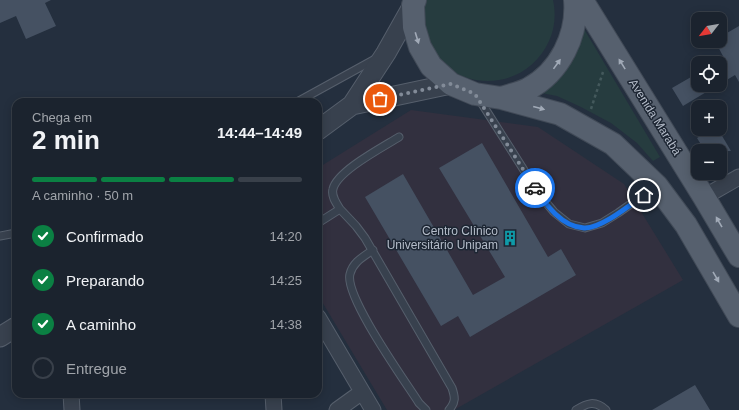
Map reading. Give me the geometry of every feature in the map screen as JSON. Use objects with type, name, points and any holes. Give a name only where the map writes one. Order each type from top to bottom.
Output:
[{"type":"main road","points":[[501,98],[528,88],[550,73],[566,51],[574,25],[575,0]]},
{"type":"main road","name":"Avenida Marabá","points":[[582,0],[739,256]]},
{"type":"main road","points":[[414,2],[414,27],[420,47],[431,66],[451,84],[475,94],[501,98],[560,114],[613,144],[657,186],[686,225],[739,316]]},
{"type":"street","points":[[322,127],[352,105],[386,53],[414,2]]},
{"type":"street","points":[[352,105],[451,84]]},
{"type":"street","points":[[704,197],[739,177]]},
{"type":"street","points":[[322,324],[373,410]]},
{"type":"street","points":[[0,337],[12,329]]},
{"type":"street","points":[[337,410],[362,392]]},
{"type":"street","points":[[71,398],[72,410]]},
{"type":"street","points":[[273,398],[274,410]]},
{"type":"lane","points":[[304,98],[386,53]]},
{"type":"lane","points":[[475,94],[539,194],[554,212],[569,224],[585,228],[602,223],[618,214],[657,186]]},
{"type":"lane","points":[[399,137],[354,165],[344,173],[337,180],[333,188],[333,195],[340,209],[356,226],[373,250],[452,388],[455,398],[453,405],[449,410]]},
{"type":"lane","points":[[322,220],[340,209]]},
{"type":"lane","points":[[0,236],[12,234]]},
{"type":"lane","points":[[373,250],[359,259],[350,275],[350,285],[354,298],[366,320],[419,403],[426,410]]},
{"type":"lane","points":[[576,410],[591,403],[599,404],[606,410]]},
{"type":"path","points":[[590,112],[603,72]]},
{"type":"shaded area","points":[[411,110],[538,127],[624,184],[683,280],[454,410],[387,410],[322,302],[322,166]]},
{"type":"green space","points":[[423,0],[553,0],[555,16],[554,26],[549,41],[537,59],[521,72],[503,79],[483,81],[464,77],[447,68],[433,53],[422,30]]},
{"type":"green space","points":[[581,24],[660,157],[653,161],[637,143],[611,123],[557,96],[536,92]]},
{"type":"building","points":[[0,0],[51,0],[45,3],[56,26],[26,39],[16,16],[0,23]]},
{"type":"building","points":[[739,26],[739,82],[735,75],[727,80],[727,56],[723,56],[719,48],[727,48],[727,33]]},
{"type":"building","points":[[691,77],[691,92],[706,92],[683,106],[672,88]]},
{"type":"building","points":[[700,136],[722,136],[727,144],[701,144],[697,138]]},
{"type":"building","name":"Centro Clínico Universitário Unipam","points":[[482,143],[548,257],[561,249],[576,275],[470,337],[458,316],[441,326],[365,197],[403,174],[473,295],[505,277],[439,168]]},
{"type":"building","points":[[727,144],[731,151],[727,151]]},
{"type":"building","points":[[695,385],[710,410],[652,410]]},
{"type":"way so far","points":[[380,99],[451,84],[475,94],[535,188]]},
{"type":"place","name":"Centro Clínico Universitário Unipam","points":[[510,238]]},
{"type":"route","points":[[535,188],[554,212],[569,224],[585,228],[602,223],[618,214],[644,195]]}]
